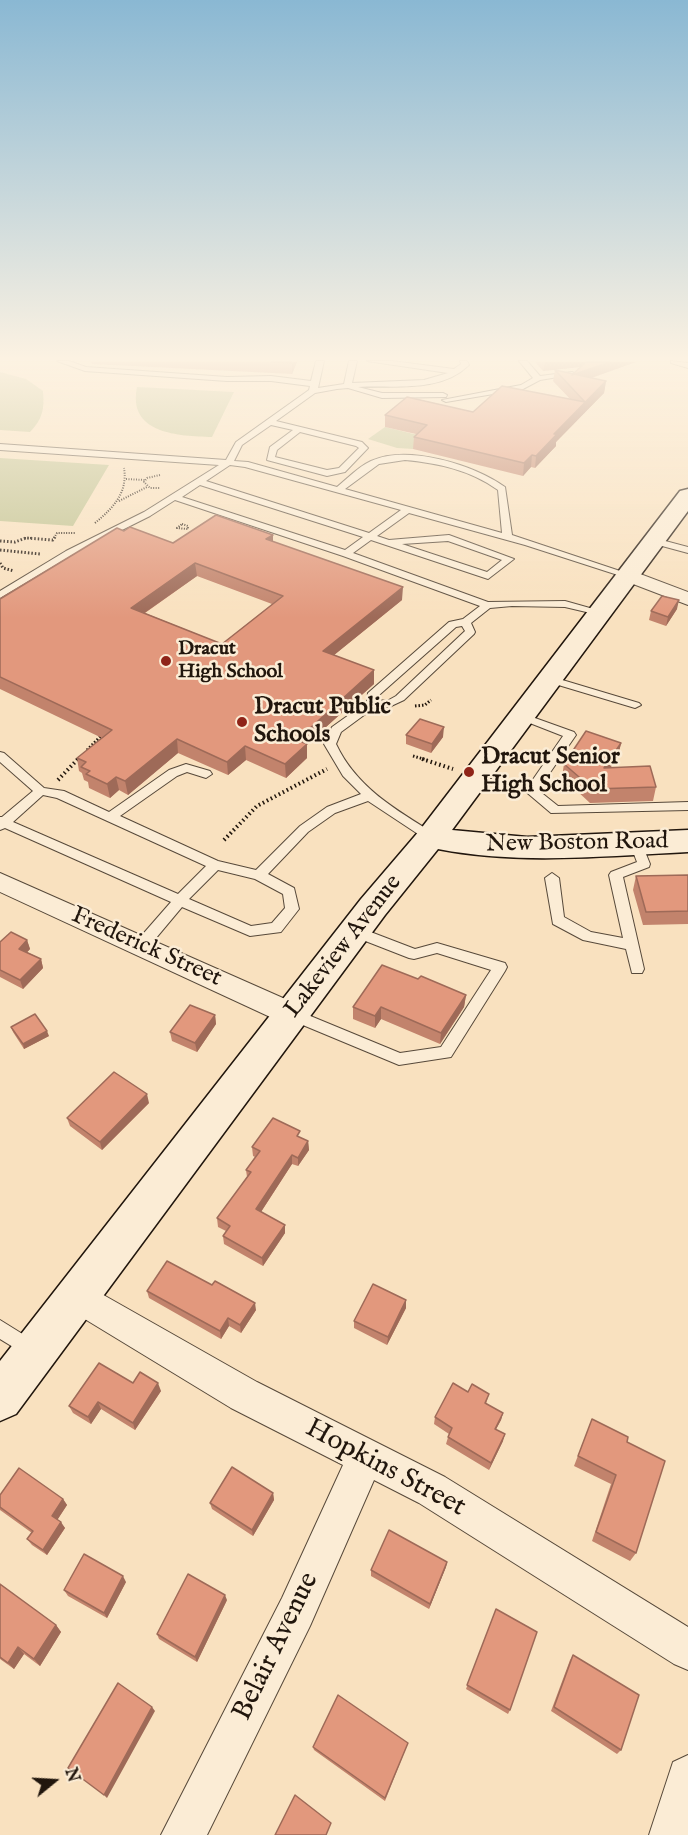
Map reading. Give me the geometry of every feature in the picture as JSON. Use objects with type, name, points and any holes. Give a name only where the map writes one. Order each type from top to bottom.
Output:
[{"type":"main road","name":"Lakeview Avenue","points":[[0,1398],[291,1014],[432,837],[688,496]]},
{"type":"main road","name":"New Boston Road","points":[[432,837],[466,845],[530,849],[688,841]]},
{"type":"street","points":[[627,575],[688,599]]},
{"type":"street","name":"Frederick Street","points":[[0,882],[291,1014]]},
{"type":"street","name":"Hopkins Street","points":[[77,1296],[244,1395],[432,1490],[688,1650]]},
{"type":"street","name":"Belair Avenue","points":[[183,1835],[296,1612],[366,1456]]},
{"type":"street","points":[[671,1835],[688,1777]]},
{"type":"lane","points":[[0,447],[229,462],[264,469],[507,537],[627,575]]},
{"type":"lane","points":[[0,595],[199,482],[229,462],[238,447]]},
{"type":"lane","points":[[276,447],[270,458],[327,473],[342,470],[364,448],[362,447]]},
{"type":"lane","points":[[339,490],[374,463],[393,457],[419,459],[465,470],[490,479],[502,489],[507,537]]},
{"type":"lane","points":[[199,482],[488,576],[509,559],[449,538],[387,542]]},
{"type":"lane","points":[[174,497],[346,554],[487,605],[565,604],[599,612]]},
{"type":"lane","points":[[346,554],[407,510]]},
{"type":"lane","points":[[654,542],[688,550]]},
{"type":"lane","points":[[373,703],[372,695],[448,628],[453,624],[466,622],[487,605]]},
{"type":"lane","points":[[432,837],[388,811],[335,759],[330,744],[336,730],[373,703],[389,704],[400,698],[470,632],[466,622]]},
{"type":"lane","points":[[549,679],[635,705]]},
{"type":"lane","points":[[521,716],[570,735],[531,791],[555,810],[688,806]]},
{"type":"lane","points":[[0,756],[40,791],[60,794],[215,865],[259,874],[288,891],[292,909],[276,928],[250,931],[1,823],[40,791]]},
{"type":"lane","points":[[110,817],[173,773],[186,768],[206,774]]},
{"type":"lane","points":[[259,874],[304,830],[331,810],[372,795]]},
{"type":"lane","points":[[636,844],[644,864],[616,875],[637,969]]},
{"type":"lane","points":[[141,946],[180,900],[215,865]]},
{"type":"lane","points":[[552,878],[558,920],[588,936],[631,945]]},
{"type":"lane","points":[[291,1014],[399,1059],[446,1053],[500,968],[437,948],[414,954],[355,931]]},
{"type":"lane","points":[[0,1329],[35,1352]]},
{"type":"path","points":[[118,501],[126,486],[120,461]]},
{"type":"path","points":[[126,479],[145,480],[160,475]]},
{"type":"path","points":[[145,480],[145,485],[148,487]]},
{"type":"path","points":[[93,524],[118,501],[148,487],[167,487]]},
{"type":"path","points":[[0,541],[15,542],[26,538],[53,540],[57,532],[76,533]]},
{"type":"path","points":[[0,550],[43,554]]},
{"type":"path","points":[[0,563],[1,569],[21,573]]},
{"type":"path","points":[[55,782],[106,732]]},
{"type":"path","points":[[413,756],[454,770]]},
{"type":"path","points":[[224,840],[257,806],[330,767]]},
{"type":"green space","points":[[393,447],[416,447],[413,449]]},
{"type":"green space","points":[[0,458],[109,465],[73,526],[0,521]]},
{"type":"building","points":[[455,447],[545,447],[536,456],[532,455],[524,463]]},
{"type":"building","name":"Dracut High School","points":[[216,515],[273,535],[266,539],[403,587],[323,651],[374,670],[297,740],[307,744],[285,764],[245,746],[227,762],[177,739],[125,781],[116,777],[107,784],[86,774],[90,771],[81,767],[86,762],[77,758],[112,730],[0,677],[0,599],[117,528],[124,531],[130,527],[173,543]],"holes":[[[195,563],[283,596],[222,644],[131,608]]]},
{"type":"building","points":[[662,596],[679,600],[668,617],[651,611]]},
{"type":"building","points":[[420,719],[444,727],[432,744],[406,735]]},
{"type":"building","points":[[586,731],[621,743],[604,768],[650,766],[656,787],[593,789],[564,764]]},
{"type":"building","points":[[688,875],[688,911],[646,912],[636,876]]},
{"type":"building","points":[[11,932],[27,940],[19,949],[41,959],[20,980],[0,970],[0,942]]},
{"type":"building","points":[[382,965],[418,979],[421,976],[466,995],[441,1033],[381,1007],[375,1016],[353,1007]]},
{"type":"building","points":[[190,1005],[215,1015],[195,1043],[170,1032]]},
{"type":"building","points":[[35,1014],[47,1031],[23,1044],[11,1027]]},
{"type":"building","points":[[114,1072],[147,1094],[100,1142],[67,1118]]},
{"type":"building","points":[[273,1118],[300,1131],[297,1136],[308,1141],[298,1158],[292,1155],[256,1209],[285,1225],[262,1258],[223,1236],[230,1226],[217,1218],[251,1172],[246,1170],[260,1151],[252,1147]]},
{"type":"building","points":[[167,1261],[212,1285],[215,1281],[255,1303],[240,1325],[228,1318],[220,1331],[147,1291]]},
{"type":"building","points":[[373,1284],[406,1300],[388,1337],[354,1321]]},
{"type":"building","points":[[99,1363],[133,1383],[140,1372],[158,1383],[133,1423],[98,1402],[88,1417],[69,1406]]},
{"type":"building","points":[[453,1383],[468,1392],[472,1384],[489,1394],[485,1403],[503,1413],[495,1429],[505,1434],[491,1463],[448,1437],[452,1428],[435,1417]]},
{"type":"building","points":[[592,1419],[628,1437],[627,1442],[665,1461],[636,1553],[596,1532],[616,1475],[578,1456]]},
{"type":"building","points":[[232,1467],[273,1493],[252,1530],[210,1503]]},
{"type":"building","points":[[19,1468],[63,1499],[52,1516],[61,1522],[43,1550],[27,1539],[33,1531],[0,1507],[0,1495]]},
{"type":"building","points":[[389,1530],[447,1562],[430,1604],[371,1570]]},
{"type":"building","points":[[84,1554],[123,1576],[104,1613],[64,1590]]},
{"type":"building","points":[[188,1574],[225,1595],[195,1657],[157,1634]]},
{"type":"building","points":[[0,1584],[56,1625],[34,1659],[18,1647],[8,1663],[0,1657]]},
{"type":"building","points":[[496,1609],[537,1632],[510,1710],[467,1685]]},
{"type":"building","points":[[573,1655],[639,1695],[621,1750],[554,1707]]},
{"type":"building","points":[[118,1683],[152,1707],[104,1795],[68,1768]]},
{"type":"building","points":[[338,1695],[408,1743],[385,1798],[313,1747]]},
{"type":"building","points":[[295,1795],[331,1823],[326,1835],[275,1835]]},
{"type":"place","name":"Dracut High School","points":[[166,661]]},
{"type":"place","name":"Dracut Public Schools","points":[[242,722]]},
{"type":"place","name":"Dracut Senior High School","points":[[469,772]]}]
